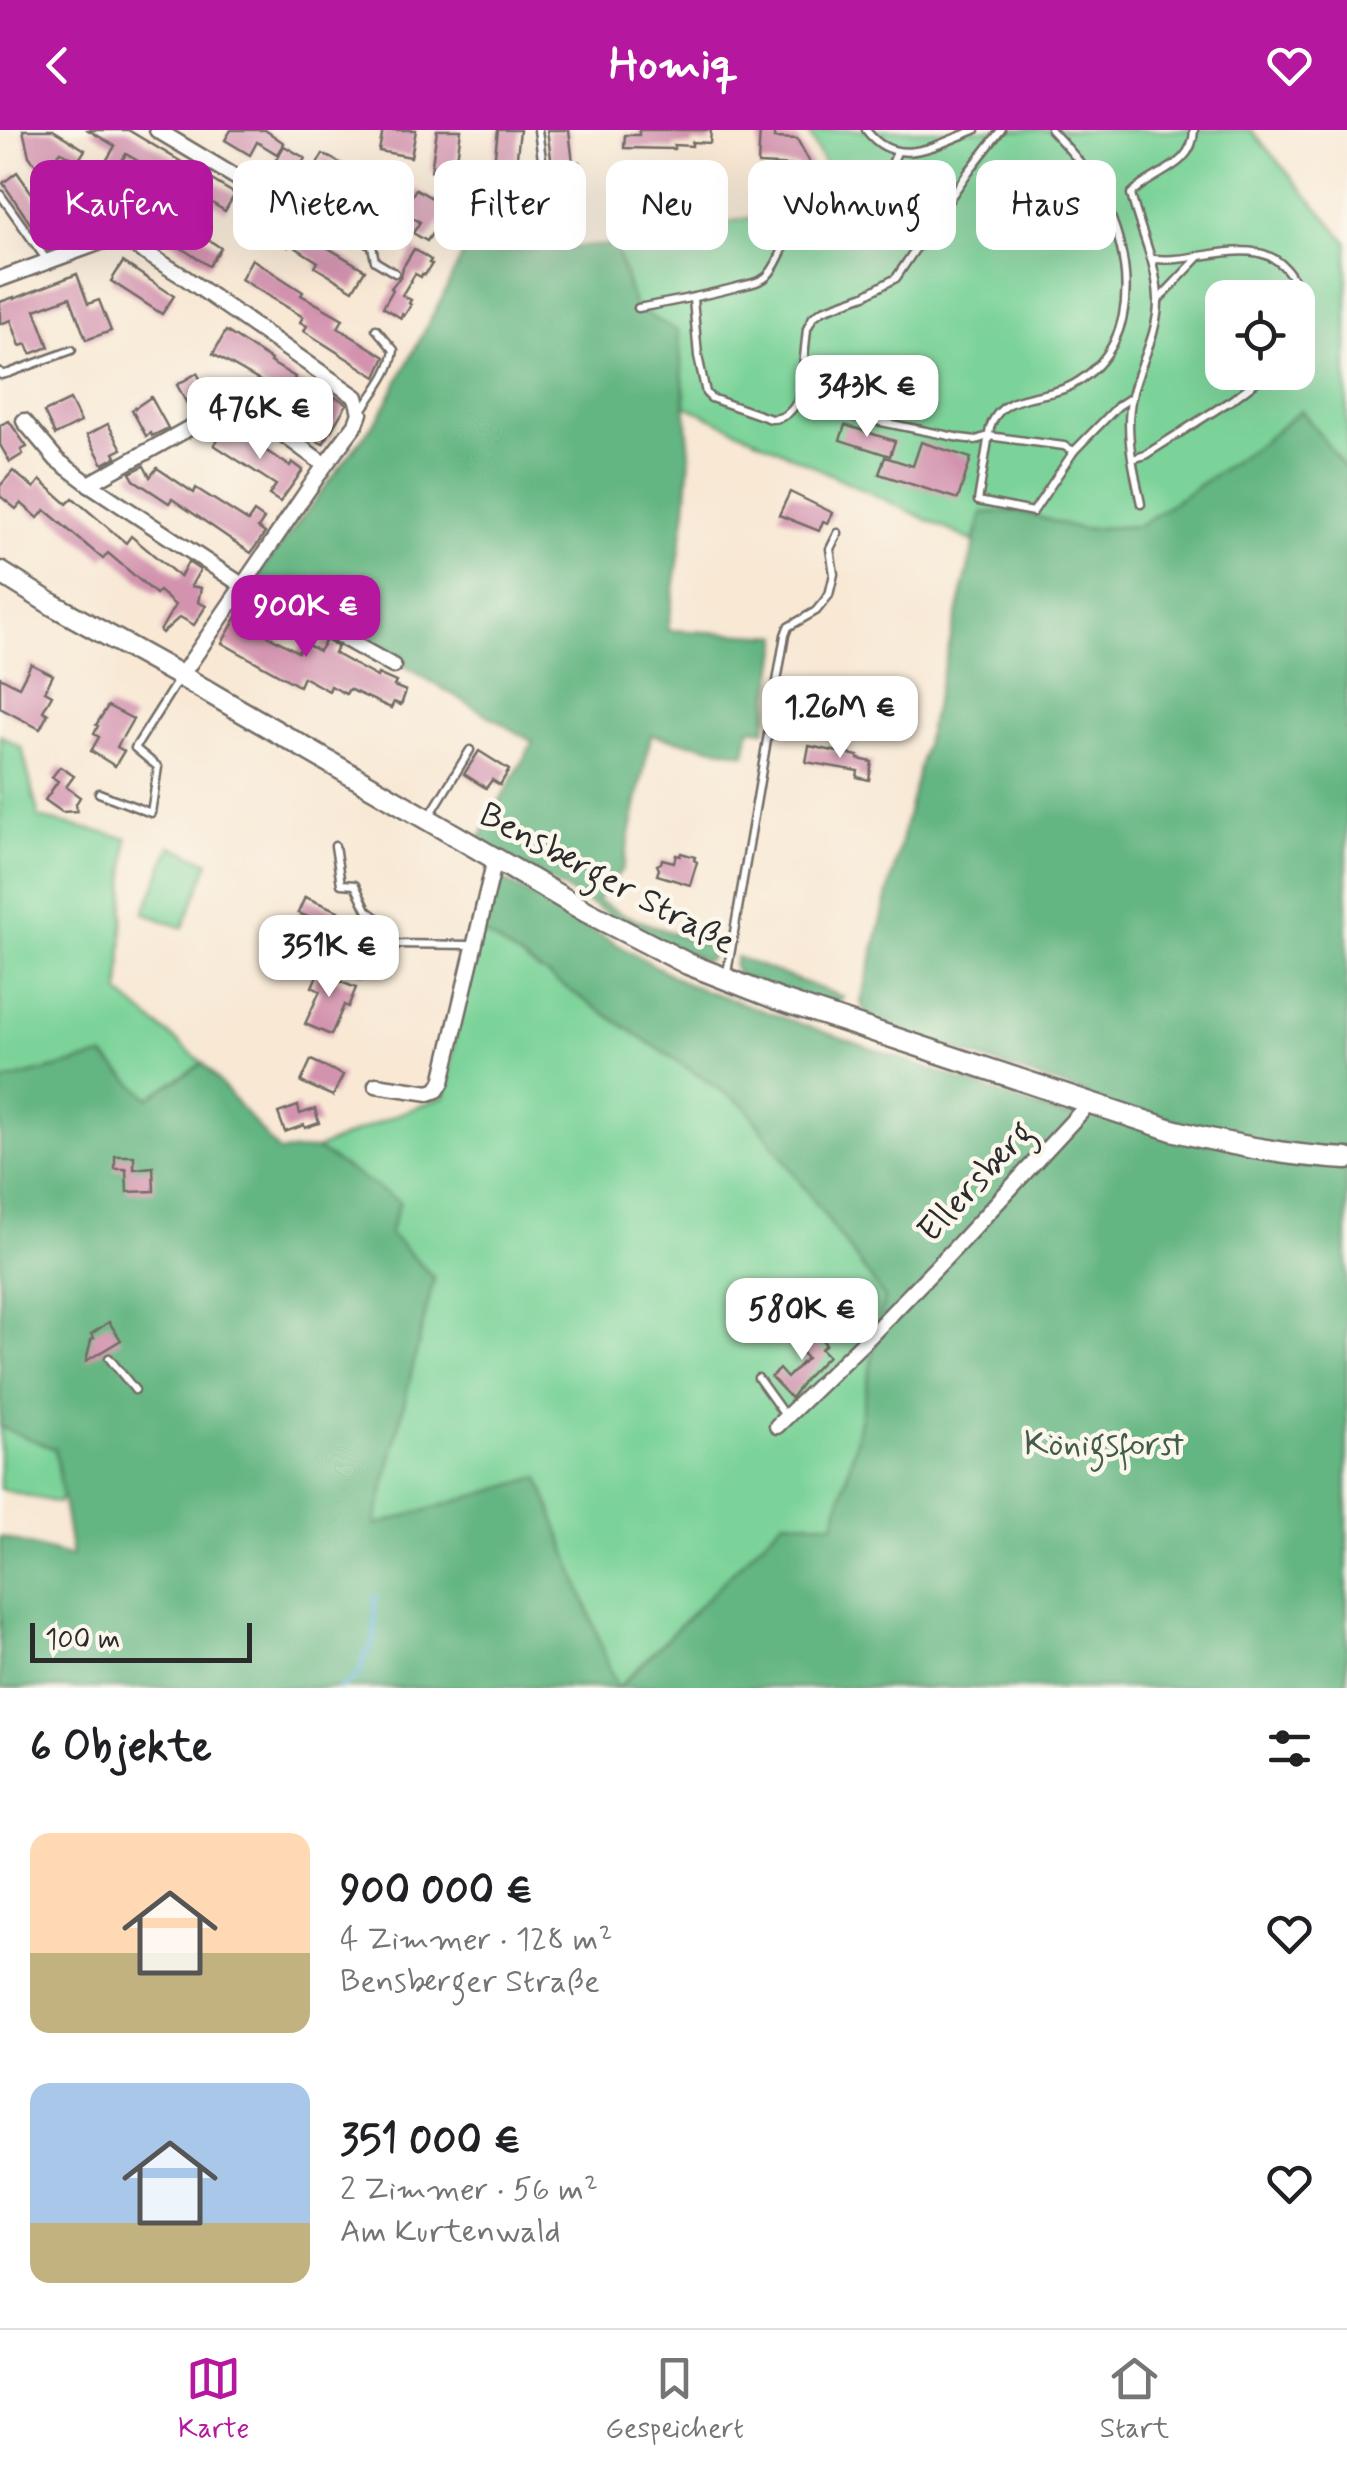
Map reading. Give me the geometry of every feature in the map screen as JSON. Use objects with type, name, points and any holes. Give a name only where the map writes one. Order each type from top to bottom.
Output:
[{"type":"main road","name":"Bensberger Straße","points":[[0,572],[495,859],[688,964],[780,1000],[1225,1144],[1273,1153],[1347,1158]]},
{"type":"street","points":[[157,130],[233,175]]},
{"type":"street","points":[[0,279],[80,250]]},
{"type":"street","points":[[141,250],[356,398],[360,413],[181,676]]},
{"type":"street","points":[[89,484],[232,407],[261,418],[325,464]]},
{"type":"street","points":[[24,420],[57,460],[89,484],[243,583],[393,666]]},
{"type":"street","points":[[376,1085],[429,1093],[442,1082],[495,859]]},
{"type":"street","name":"Ellersberg","points":[[781,1421],[956,1248],[1086,1102]]},
{"type":"lane","points":[[538,130],[542,160]]},
{"type":"lane","points":[[866,130],[884,148],[897,152],[916,151],[975,130]]},
{"type":"lane","points":[[956,190],[1001,130]]},
{"type":"lane","points":[[1052,130],[1091,177],[1116,226],[1126,273],[1122,323],[1115,342],[1091,373],[1064,390],[1000,408],[988,436],[978,501],[1033,512],[1074,451],[1132,396]]},
{"type":"lane","points":[[1142,504],[1129,415],[1158,300],[1152,260],[1131,194],[1180,162],[1191,148],[1194,130]]},
{"type":"lane","points":[[894,160],[897,152]]},
{"type":"lane","points":[[0,194],[48,262]]},
{"type":"lane","points":[[373,250],[375,261],[396,272]]},
{"type":"lane","points":[[638,308],[693,299],[761,280],[772,270],[782,250]]},
{"type":"lane","points":[[693,299],[706,393],[711,398],[780,419],[800,396],[806,329],[813,317],[896,278],[915,250]]},
{"type":"lane","points":[[1152,260],[1223,251],[1258,252],[1286,268],[1293,280]]},
{"type":"lane","points":[[1158,300],[1200,255]]},
{"type":"lane","points":[[360,413],[394,355],[376,329]]},
{"type":"lane","points":[[1,374],[72,350]]},
{"type":"lane","points":[[1133,459],[1245,390]]},
{"type":"lane","points":[[800,396],[814,407],[832,412],[960,438],[976,440],[988,436],[1064,446],[1074,451]]},
{"type":"lane","points":[[726,979],[788,627],[816,611],[829,595],[834,574],[830,549],[838,533]]},
{"type":"lane","points":[[99,793],[151,813],[158,767],[135,748],[181,676]]},
{"type":"lane","points":[[427,820],[470,750]]},
{"type":"lane","points":[[334,846],[341,884],[355,885],[367,910],[380,920],[395,944],[388,969],[361,976]]},
{"type":"lane","points":[[395,944],[473,945]]},
{"type":"lane","points":[[109,1358],[135,1390]]},
{"type":"lane","points":[[758,1378],[781,1421]]},
{"type":"green space","points":[[807,130],[1251,130],[1347,242],[1347,471],[1301,410],[1264,441],[1139,526],[1081,529],[1016,511],[982,514],[974,542],[686,406],[678,332],[635,308],[617,250],[728,250],[728,222],[748,218],[748,250],[956,250],[956,160],[823,160]]},
{"type":"green space","points":[[606,245],[606,250],[617,250],[635,308],[678,331],[690,454],[668,630],[780,636],[765,730],[750,728],[745,754],[651,735],[623,868],[597,900],[624,915],[715,949],[704,961],[644,934],[478,841],[533,742],[256,578],[380,415],[463,253],[586,250],[586,247]]},
{"type":"green space","name":"Königsforst","points":[[1301,410],[1347,471],[1347,1688],[618,1688],[784,1520],[834,1524],[856,1441],[884,1297],[745,1106],[474,927],[491,873],[687,984],[1067,1117],[1089,1095],[868,1021],[861,1003],[982,513],[1016,511],[1081,529],[1139,526],[1264,441]]},
{"type":"green space","points":[[0,735],[22,748],[39,818],[127,838],[120,994],[203,1063],[149,1098],[104,1056],[0,1082]]},
{"type":"green space","points":[[171,846],[209,862],[183,928],[144,913]]},
{"type":"green space","points":[[474,927],[745,1106],[884,1297],[856,1441],[834,1524],[784,1520],[618,1688],[375,1525],[434,1278],[389,1233],[399,1202],[316,1149],[445,1097]]},
{"type":"green space","points":[[736,957],[843,997],[832,1008],[739,977],[734,966]]},
{"type":"green space","points":[[103,1056],[149,1098],[203,1063],[279,1152],[316,1149],[400,1202],[389,1233],[434,1278],[375,1525],[539,1477],[617,1688],[0,1688],[0,1537],[72,1557],[55,1449],[0,1427],[0,1082]]},
{"type":"green space","points":[[0,1415],[92,1443],[58,1503],[0,1489]]},
{"type":"building","points":[[23,130],[53,130],[85,150],[79,160],[61,152],[50,160],[32,160]]},
{"type":"building","points":[[88,130],[128,130],[178,160],[136,160],[126,154],[122,160],[107,160],[115,146]]},
{"type":"building","points":[[231,130],[265,130],[284,143],[277,154],[257,142],[250,155],[225,140]]},
{"type":"building","points":[[383,130],[416,130],[411,157],[379,151]]},
{"type":"building","points":[[437,130],[461,130],[457,160],[434,160],[431,171]]},
{"type":"building","points":[[498,130],[520,130],[517,160],[494,160]]},
{"type":"building","points":[[547,130],[569,130],[573,160],[551,160]]},
{"type":"building","points":[[639,130],[711,130],[710,143],[674,145],[674,149],[624,148],[625,135],[639,135]]},
{"type":"building","points":[[760,130],[774,130],[774,138],[797,139],[808,160],[758,160]]},
{"type":"building","points":[[284,146],[305,158],[304,160],[276,160]]},
{"type":"building","points":[[17,172],[30,191],[30,223],[3,183]]},
{"type":"building","points":[[213,181],[233,193],[225,211],[213,204]]},
{"type":"building","points":[[416,189],[434,199],[434,230],[427,241],[414,234],[420,222],[414,219]]},
{"type":"building","points":[[213,243],[221,248],[209,266],[184,250],[213,250]]},
{"type":"building","points":[[414,249],[432,264],[425,275],[415,274],[402,295],[411,300],[411,305],[401,318],[383,307]]},
{"type":"building","points":[[299,250],[332,250],[365,270],[353,290],[315,267],[318,262]]},
{"type":"building","points":[[252,259],[303,292],[301,295],[343,319],[338,328],[385,357],[376,377],[304,331],[307,326],[300,322],[303,317],[241,279]]},
{"type":"building","points":[[123,262],[174,296],[162,314],[111,281]]},
{"type":"building","points":[[77,274],[88,304],[99,300],[111,331],[86,340],[70,297],[35,310],[49,347],[31,354],[27,344],[20,346],[11,320],[0,324],[0,302]]},
{"type":"building","points":[[226,331],[294,379],[333,401],[336,397],[347,404],[323,444],[314,439],[320,424],[309,414],[213,354]]},
{"type":"building","points":[[197,373],[213,403],[191,411],[177,385]]},
{"type":"building","points":[[151,397],[168,428],[146,436],[132,410]]},
{"type":"building","points":[[70,400],[81,422],[55,435],[44,412]]},
{"type":"building","points":[[9,421],[27,447],[10,462],[0,445],[0,425]]},
{"type":"building","points":[[108,424],[122,449],[103,464],[87,435]]},
{"type":"building","points":[[845,425],[895,441],[890,456],[840,440]]},
{"type":"building","points":[[227,426],[290,466],[292,462],[303,470],[280,502],[269,495],[276,485],[214,445]]},
{"type":"building","points":[[921,442],[971,458],[958,499],[879,474],[885,457],[913,466]]},
{"type":"building","points":[[144,466],[150,477],[157,468],[248,521],[254,512],[264,519],[258,528],[265,533],[251,553],[172,499],[169,503],[134,480],[130,473]]},
{"type":"building","points":[[13,471],[34,488],[40,480],[67,504],[73,498],[126,543],[131,536],[180,577],[188,562],[200,570],[191,586],[201,588],[198,602],[206,606],[194,625],[180,617],[162,633],[175,605],[159,591],[156,594],[108,553],[103,559],[45,510],[38,518],[21,503],[16,509],[0,496],[0,486]]},
{"type":"building","points":[[790,492],[833,513],[828,523],[823,521],[819,531],[779,515]]},
{"type":"building","points":[[247,599],[269,611],[258,630],[298,652],[304,643],[319,651],[326,640],[338,647],[334,653],[377,677],[378,674],[396,682],[394,686],[406,691],[401,705],[394,702],[391,708],[349,689],[346,694],[331,686],[329,691],[303,677],[299,686],[222,643]]},
{"type":"building","points":[[31,664],[53,675],[45,691],[52,695],[43,711],[48,714],[40,729],[0,708],[0,677],[19,687]]},
{"type":"building","points":[[108,706],[133,719],[117,747],[124,751],[115,766],[91,751],[99,737],[94,734],[96,725]]},
{"type":"building","points":[[809,746],[872,762],[869,780],[857,777],[858,771],[806,762]]},
{"type":"building","points":[[479,751],[509,770],[500,785],[492,780],[486,788],[464,774]]},
{"type":"building","points":[[60,767],[74,776],[66,787],[80,797],[77,811],[62,812],[45,800],[58,781],[52,777]]},
{"type":"building","points":[[681,853],[695,857],[697,862],[690,885],[657,875],[662,859],[674,862]]},
{"type":"building","points":[[305,897],[338,911],[332,927],[298,913]]},
{"type":"building","points":[[322,964],[337,970],[334,979],[356,988],[331,1035],[305,1024],[320,991],[312,987]]},
{"type":"building","points":[[311,1060],[343,1075],[333,1096],[301,1082]]},
{"type":"building","points":[[298,1106],[300,1114],[315,1109],[319,1123],[285,1132],[278,1113]]},
{"type":"building","points":[[115,1156],[134,1156],[134,1169],[153,1167],[154,1191],[127,1192],[126,1169],[115,1169]]},
{"type":"building","points":[[109,1322],[121,1340],[86,1361],[94,1338],[91,1334]]},
{"type":"building","points":[[802,1329],[812,1340],[817,1335],[826,1344],[821,1349],[828,1356],[791,1398],[771,1377],[779,1369],[787,1378],[807,1358],[790,1341]]},
{"type":"waterway","points":[[341,1688],[360,1674],[375,1640],[375,1596]]}]
